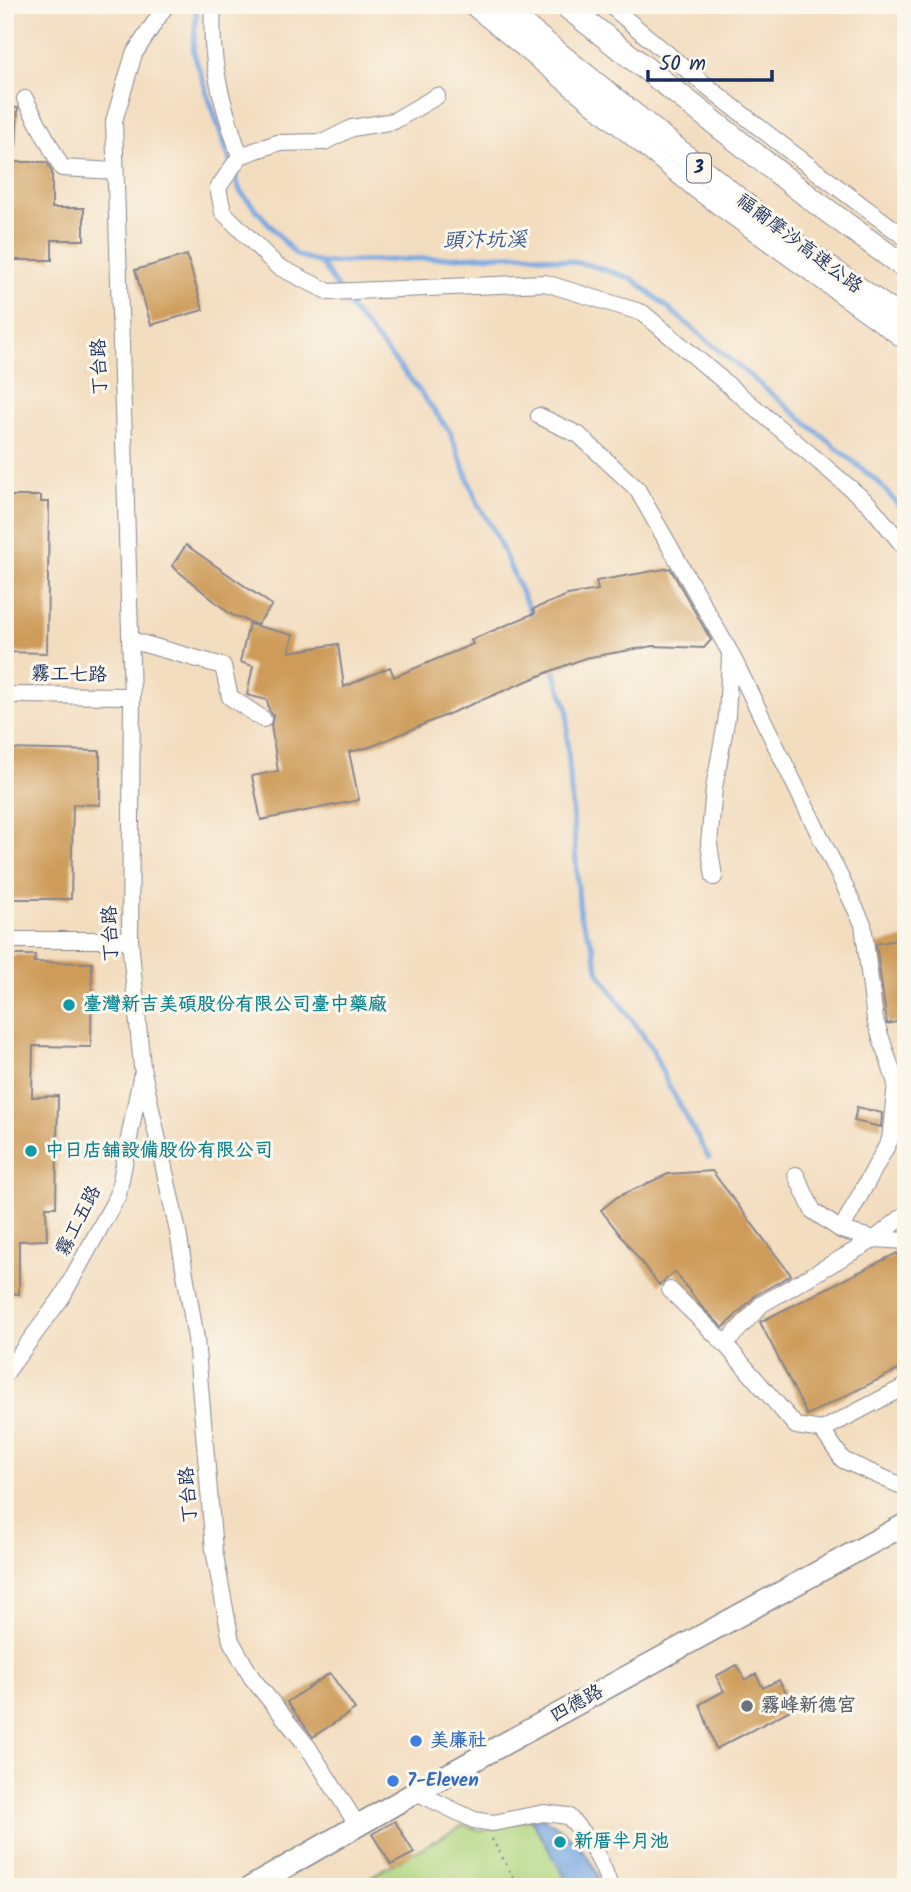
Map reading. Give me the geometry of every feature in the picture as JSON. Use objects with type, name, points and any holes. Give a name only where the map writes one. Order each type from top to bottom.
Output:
[{"type":"highway","name":"福爾摩沙高速公路","points":[[498,5],[789,240],[906,322]]},
{"type":"highway","name":"3","points":[[565,5],[814,201],[906,268]]},
{"type":"main road","name":"四德路","points":[[250,1887],[416,1792],[906,1524]]},
{"type":"street","name":"丁台路","points":[[166,5],[134,54],[114,121],[132,696],[130,940],[142,1067],[178,1232],[196,1339],[214,1550],[231,1641],[252,1678],[307,1747],[358,1826]]},
{"type":"street","points":[[213,5],[214,63],[220,97],[240,156]]},
{"type":"street","points":[[470,5],[697,191],[906,342]]},
{"type":"street","points":[[610,5],[661,50],[796,158],[906,238]]},
{"type":"street","points":[[437,96],[394,121],[352,128],[324,142],[278,143],[240,156],[218,188],[223,212],[277,266],[329,292],[545,283],[643,313],[869,504],[906,550]]},
{"type":"street","points":[[25,99],[62,168],[115,171]]},
{"type":"street","points":[[539,416],[579,435],[637,489],[730,654],[863,924],[875,1020],[896,1083],[890,1140],[841,1230]]},
{"type":"street","points":[[130,640],[223,666],[230,697],[263,719]]},
{"type":"street","points":[[714,877],[709,844],[713,788],[727,717],[730,654]]},
{"type":"street","name":"霧工七路","points":[[5,695],[132,696]]},
{"type":"street","points":[[5,940],[130,940]]},
{"type":"street","name":"霧工五路","points":[[5,1374],[62,1297],[118,1195],[142,1067]]},
{"type":"street","points":[[796,1175],[813,1211],[841,1230],[876,1239],[906,1241]]},
{"type":"street","points":[[725,1344],[762,1304],[876,1239],[906,1214]]},
{"type":"street","points":[[670,1290],[725,1344],[796,1426],[822,1430],[906,1386]]},
{"type":"street","points":[[822,1430],[843,1460],[906,1488]]},
{"type":"street","points":[[416,1792],[474,1820],[494,1823],[544,1813],[568,1816],[583,1832],[606,1874],[610,1887]]},
{"type":"path","points":[[487,1830],[517,1884],[511,1887]]},
{"type":"green space","points":[[531,1819],[571,1887],[352,1887],[463,1825],[482,1831]]},
{"type":"water","name":"新厝半月池","points":[[543,1818],[579,1846],[598,1875],[602,1887],[571,1887],[531,1819]]},
{"type":"building","points":[[5,106],[18,108],[16,146],[5,146]]},
{"type":"building","points":[[5,162],[47,162],[52,172],[52,208],[84,208],[84,240],[52,240],[52,260],[5,260]]},
{"type":"building","points":[[187,255],[203,310],[151,325],[135,270]]},
{"type":"building","points":[[5,496],[41,496],[41,502],[49,502],[47,653],[5,652]]},
{"type":"building","points":[[186,545],[272,605],[257,625],[230,614],[172,566]]},
{"type":"building","points":[[670,568],[711,640],[704,648],[653,646],[585,658],[551,671],[370,747],[349,752],[359,800],[261,820],[252,776],[278,771],[271,725],[273,715],[267,700],[247,695],[253,666],[240,662],[249,624],[293,635],[289,652],[338,644],[344,687],[390,667],[394,677],[473,644],[471,640],[535,613],[533,609],[568,595],[598,590],[596,581]]},
{"type":"building","points":[[6,749],[100,751],[100,805],[73,804],[71,899],[5,899]]},
{"type":"building","points":[[906,938],[906,1020],[887,1024],[876,944]]},
{"type":"building","points":[[5,955],[35,955],[34,962],[92,963],[91,1047],[33,1046],[32,1097],[58,1096],[56,1207],[46,1207],[47,1240],[19,1241],[19,1294],[5,1293]]},
{"type":"building","points":[[857,1107],[882,1113],[881,1127],[854,1121]]},
{"type":"building","points":[[712,1171],[791,1275],[756,1295],[723,1328],[701,1306],[675,1272],[659,1285],[601,1210],[617,1197],[668,1174]]},
{"type":"building","points":[[897,1253],[906,1270],[906,1366],[807,1415],[760,1322]]},
{"type":"building","name":"霧峰新德宮","points":[[737,1665],[745,1680],[756,1674],[763,1688],[779,1680],[794,1708],[716,1749],[700,1704],[724,1691],[716,1676]]},
{"type":"building","points":[[330,1673],[355,1709],[313,1737],[287,1702]]},
{"type":"building","points":[[395,1821],[414,1853],[391,1865],[372,1834]]},
{"type":"waterway","name":"頭汴坑溪","points":[[197,5],[193,51],[231,164]]},
{"type":"waterway","name":"頭汴坑溪","points":[[234,173],[240,191],[296,255],[321,263],[527,254],[590,265],[633,279],[878,482],[906,514]]},
{"type":"waterway","points":[[321,263],[352,310],[415,385],[450,432],[478,504],[494,531],[533,618]]},
{"type":"waterway","points":[[551,663],[568,710],[567,737],[580,916],[593,946],[599,973],[651,1047],[709,1158]]},
{"type":"place","name":"臺灣新吉美碩股份有限公司臺中藥廠","points":[[69,1005]]},
{"type":"place","name":"中日店舖設備股份有限公司","points":[[31,1151]]},
{"type":"place","name":"霧峰新德宮","points":[[747,1706]]},
{"type":"place","name":"美廉社","points":[[416,1741]]},
{"type":"place","name":"7-Eleven","points":[[393,1781]]},
{"type":"place","name":"新厝半月池","points":[[560,1842]]}]
